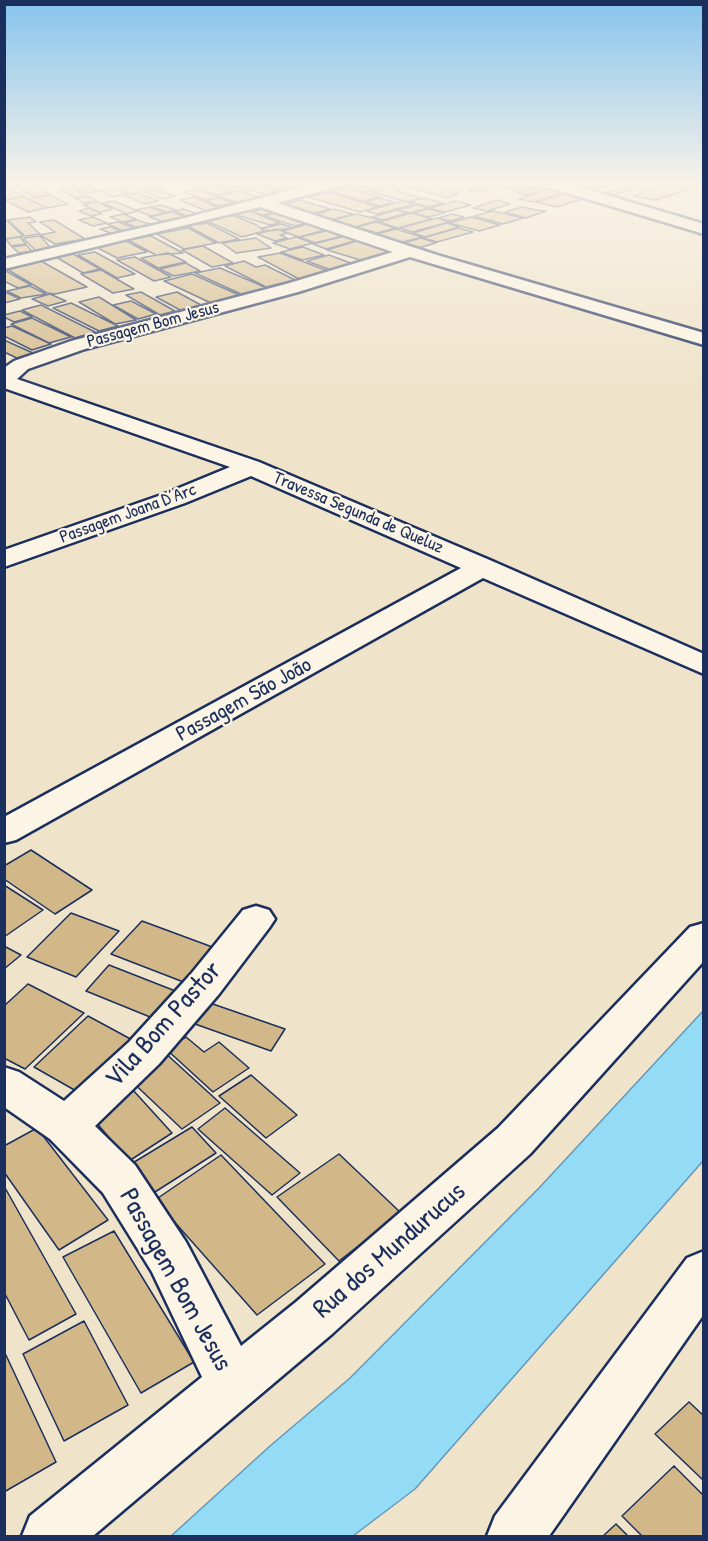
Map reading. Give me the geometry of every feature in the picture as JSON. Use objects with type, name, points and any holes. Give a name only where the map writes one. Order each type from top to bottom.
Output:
[{"type":"street","points":[[4,264],[42,255]]},
{"type":"street","name":"Passagem Bom Jesus","points":[[4,380],[21,365],[78,345],[281,291],[400,255]]},
{"type":"street","points":[[420,255],[704,339]]},
{"type":"street","name":"Travessa Segunda de Queluz","points":[[4,380],[250,467],[704,665]]},
{"type":"street","name":"Passagem Joana D’Arc","points":[[4,559],[176,498],[250,467]]},
{"type":"street","name":"Passagem São João","points":[[4,832],[483,567]]},
{"type":"street","name":"Vila Bom Pastor","points":[[66,1126],[144,1053],[198,992],[256,919]]},
{"type":"street","name":"Rua dos Mundurucus","points":[[50,1536],[314,1318],[514,1141],[704,936]]},
{"type":"street","name":"Passagem Bom Jesus","points":[[4,1084],[66,1126],[119,1179],[168,1257],[233,1385]]},
{"type":"street","points":[[514,1536],[704,1273]]},
{"type":"water","points":[[703,1011],[703,1161],[415,1489],[353,1536],[171,1536],[270,1446],[350,1378],[539,1188]]},
{"type":"building","points":[[75,255],[100,269],[83,273],[56,257]]},
{"type":"building","points":[[78,255],[100,255],[135,274],[117,278]]},
{"type":"building","points":[[111,255],[132,255],[117,258]]},
{"type":"building","points":[[172,255],[186,262],[158,268],[141,258]]},
{"type":"building","points":[[191,255],[219,255],[233,263],[212,267]]},
{"type":"building","points":[[285,255],[331,272],[299,279],[258,257]]},
{"type":"building","points":[[289,255],[324,255],[302,260]]},
{"type":"building","points":[[329,255],[356,265],[334,271],[307,261]]},
{"type":"building","points":[[343,255],[391,255],[367,262]]},
{"type":"building","points":[[135,257],[171,277],[154,281],[117,260]]},
{"type":"building","points":[[41,261],[87,287],[55,294],[47,293],[5,268]]},
{"type":"building","points":[[244,261],[256,267],[265,265],[295,280],[266,287],[225,266]]},
{"type":"building","points":[[186,263],[200,271],[174,276],[160,269]]},
{"type":"building","points":[[220,268],[267,288],[241,294],[195,273]]},
{"type":"building","points":[[4,270],[31,285],[18,288],[4,281]]},
{"type":"building","points":[[101,270],[134,289],[113,293],[81,274]]},
{"type":"building","points":[[192,274],[239,295],[211,303],[164,281]]},
{"type":"building","points":[[30,286],[46,294],[21,298],[7,291]]},
{"type":"building","points":[[5,292],[20,299],[4,303]]},
{"type":"building","points":[[141,292],[175,311],[160,315],[126,295]]},
{"type":"building","points":[[177,292],[201,305],[180,310],[156,297]]},
{"type":"building","points":[[50,294],[66,301],[48,306],[32,299]]},
{"type":"building","points":[[99,297],[136,320],[115,324],[79,302]]},
{"type":"building","points":[[131,301],[156,314],[138,319],[113,305]]},
{"type":"building","points":[[71,303],[118,326],[99,331],[53,308]]},
{"type":"building","points":[[41,305],[95,332],[75,338],[22,310]]},
{"type":"building","points":[[20,311],[32,317],[14,322],[4,317],[4,315]]},
{"type":"building","points":[[32,318],[71,337],[49,343],[11,324]]},
{"type":"building","points":[[12,326],[51,344],[32,350],[4,336],[4,328]]},
{"type":"building","points":[[4,340],[33,353],[17,358],[4,352]]},
{"type":"building","points":[[31,850],[92,890],[55,914],[4,879],[4,866]]},
{"type":"building","points":[[4,885],[43,910],[4,937]]},
{"type":"building","points":[[71,913],[119,931],[76,977],[27,957]]},
{"type":"building","points":[[142,921],[215,948],[186,983],[111,954]]},
{"type":"building","points":[[4,946],[21,955],[4,969]]},
{"type":"building","points":[[109,965],[178,992],[155,1019],[86,991]]},
{"type":"building","points":[[28,984],[84,1013],[25,1069],[4,1058],[4,1006]]},
{"type":"building","points":[[210,1003],[285,1029],[271,1051],[195,1024]]},
{"type":"building","points":[[88,1016],[138,1043],[85,1096],[34,1067]]},
{"type":"building","points":[[186,1037],[204,1052],[219,1042],[249,1068],[213,1092],[166,1049]]},
{"type":"building","points":[[163,1051],[220,1103],[182,1129],[126,1076]]},
{"type":"building","points":[[251,1075],[297,1115],[266,1138],[219,1096]]},
{"type":"building","points":[[132,1089],[172,1133],[129,1161],[89,1114]]},
{"type":"building","points":[[225,1108],[300,1173],[272,1195],[198,1129]]},
{"type":"building","points":[[192,1127],[216,1153],[155,1192],[131,1164]]},
{"type":"building","points":[[37,1128],[108,1220],[59,1250],[4,1172],[4,1146]]},
{"type":"building","points":[[339,1154],[401,1213],[339,1261],[277,1197]]},
{"type":"building","points":[[221,1155],[325,1264],[257,1315],[155,1200]]},
{"type":"building","points":[[4,1186],[76,1314],[29,1340],[4,1292]]},
{"type":"building","points":[[114,1231],[194,1362],[141,1393],[63,1257]]},
{"type":"building","points":[[84,1321],[128,1405],[64,1441],[23,1354]]},
{"type":"building","points":[[4,1351],[56,1462],[4,1492]]},
{"type":"building","points":[[689,1402],[704,1416],[704,1481],[655,1434]]},
{"type":"building","points":[[674,1466],[704,1496],[704,1536],[642,1536],[622,1516]]},
{"type":"building","points":[[616,1524],[628,1536],[603,1536]]}]
